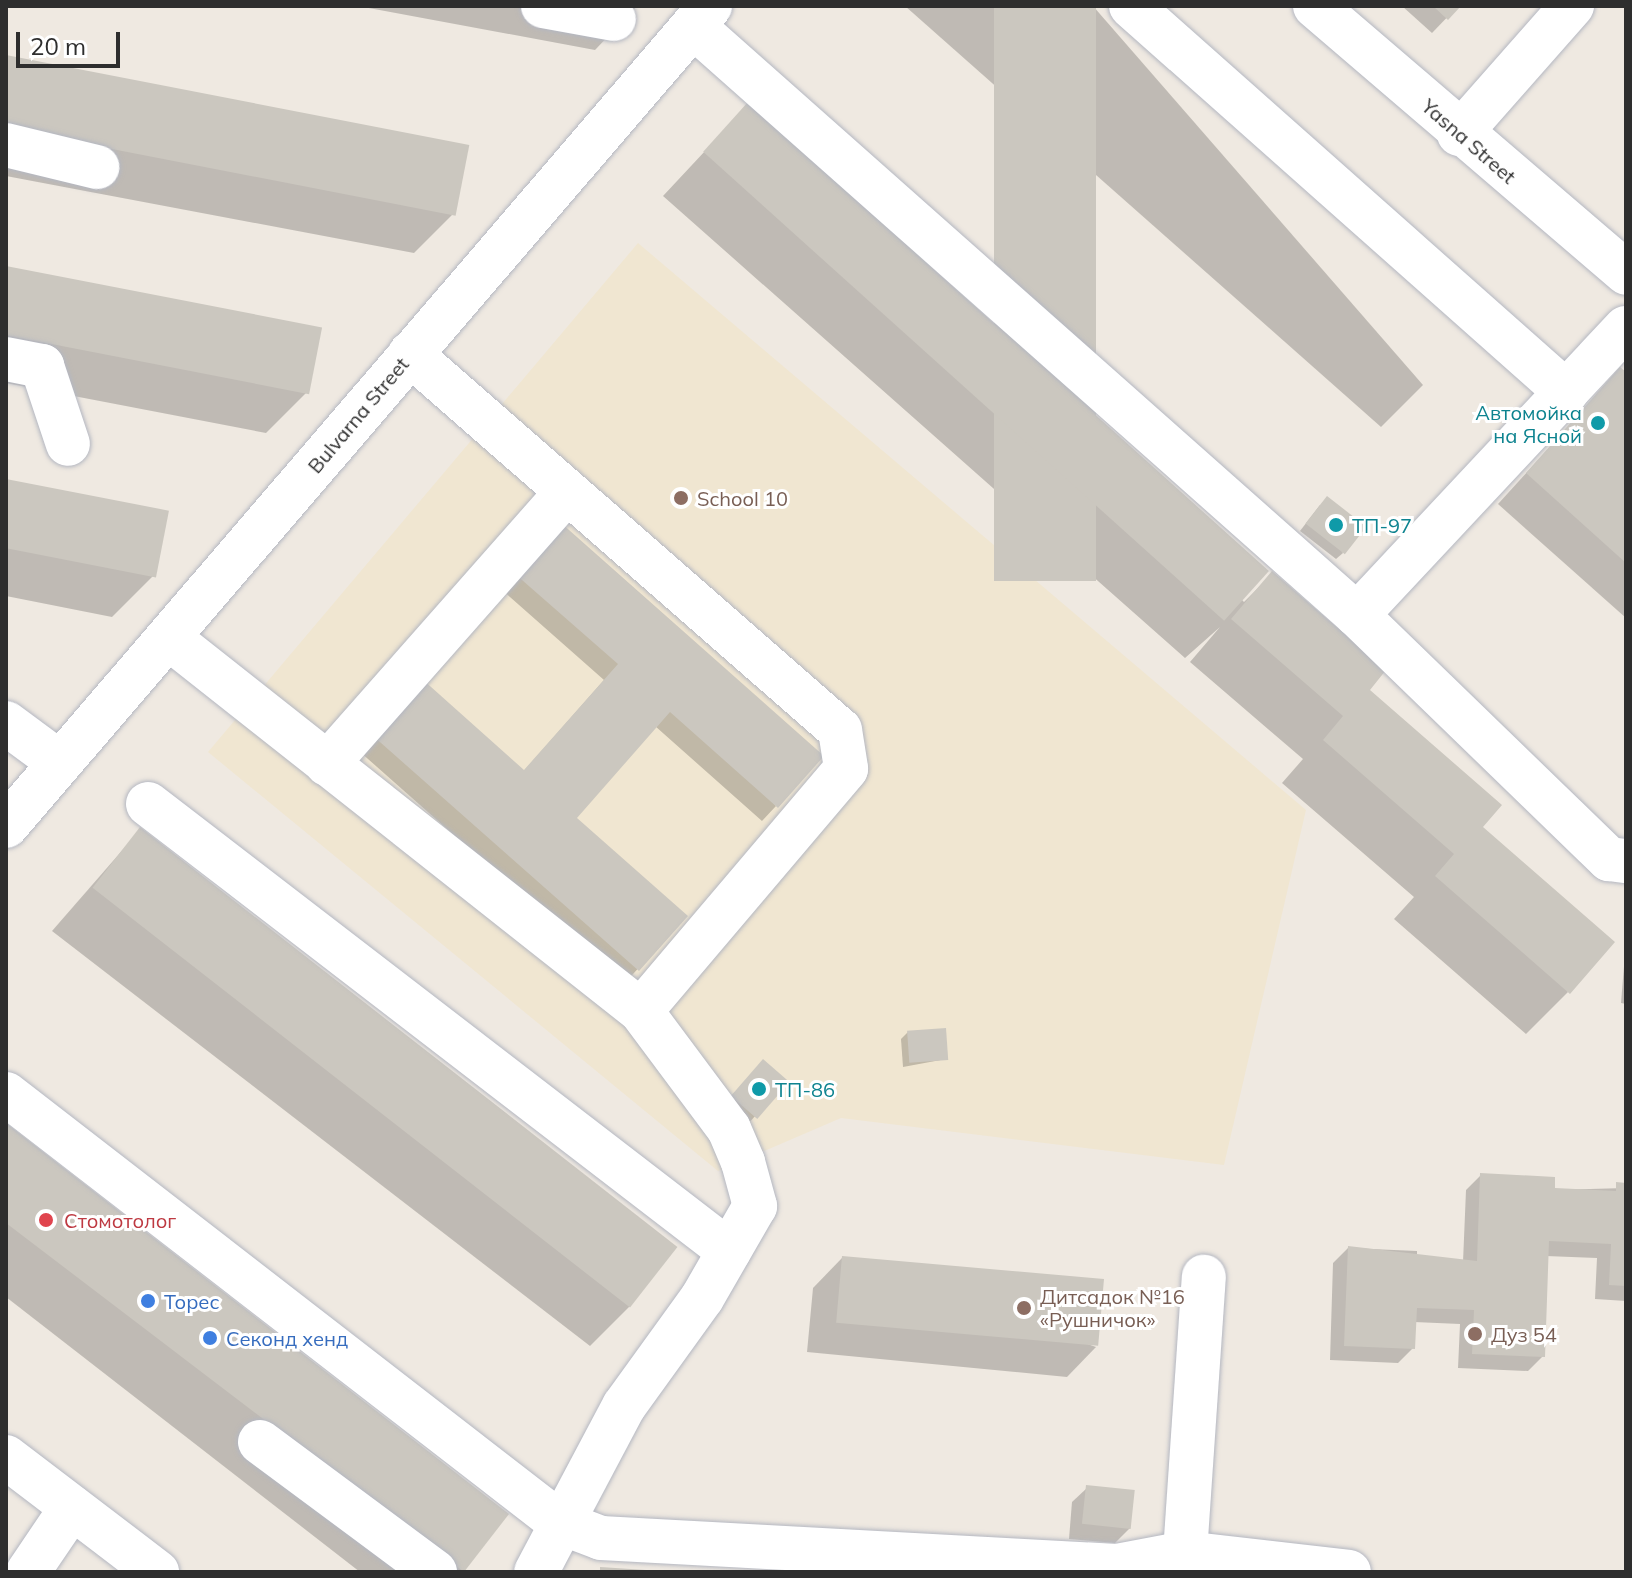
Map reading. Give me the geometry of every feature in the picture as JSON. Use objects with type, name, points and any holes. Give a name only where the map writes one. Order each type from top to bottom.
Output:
[{"type":"street","points":[[543,6],[614,19]]},
{"type":"street","points":[[1131,6],[1566,392]]},
{"type":"street","name":"Yasna Street","points":[[1315,6],[1459,134],[1626,273]]},
{"type":"street","points":[[1459,134],[1572,6]]},
{"type":"street","points":[[702,16],[1357,615],[1609,859],[1626,861]]},
{"type":"street","name":"Bulvarna Street","points":[[6,826],[702,16]]},
{"type":"street","points":[[6,145],[97,167]]},
{"type":"street","points":[[1357,615],[1626,328]]},
{"type":"street","points":[[410,354],[840,730],[846,769],[641,1011]]},
{"type":"street","points":[[6,359],[42,366],[68,444]]},
{"type":"street","points":[[327,764],[567,492]]},
{"type":"street","points":[[169,638],[641,1011],[729,1129],[743,1162],[755,1206],[729,1251],[624,1406],[559,1522],[536,1572]]},
{"type":"street","points":[[6,723],[60,763]]},
{"type":"street","points":[[148,804],[729,1251]]},
{"type":"street","points":[[6,1094],[559,1522],[601,1538],[1116,1566],[1185,1553],[1349,1572]]},
{"type":"street","points":[[1185,1553],[1204,1277]]},
{"type":"street","points":[[260,1442],[435,1572]]},
{"type":"street","points":[[6,1457],[157,1572]]},
{"type":"street","points":[[28,1572],[72,1507]]},
{"type":"shaded area","name":"School 10","points":[[638,243],[1306,810],[1224,1165],[841,1118],[718,1171],[208,752]]},
{"type":"building","points":[[994,6],[1096,6],[1096,581],[994,581]]},
{"type":"building","points":[[1433,6],[1461,6],[1448,20]]},
{"type":"building","points":[[6,55],[469,145],[456,216],[6,128]]},
{"type":"building","points":[[748,102],[1269,571],[1224,621],[703,152]]},
{"type":"building","points":[[6,266],[322,327],[309,394],[6,335]]},
{"type":"building","name":"Автомойка на Ясной","points":[[1620,367],[1626,372],[1626,563],[1526,473]]},
{"type":"building","points":[[6,479],[169,511],[156,577],[6,548]]},
{"type":"building","name":"ТП-97","points":[[1327,496],[1366,527],[1345,554],[1305,524]]},
{"type":"building","points":[[560,522],[824,756],[778,808],[670,712],[577,818],[688,916],[639,971],[372,735],[421,678],[524,770],[618,664],[514,573]]},
{"type":"building","points":[[1272,571],[1386,670],[1370,690],[1502,805],[1483,827],[1615,942],[1570,994],[1435,876],[1454,854],[1323,740],[1343,716],[1231,619]]},
{"type":"building","points":[[140,827],[677,1247],[630,1308],[93,888]]},
{"type":"building","points":[[946,1028],[948,1060],[909,1063],[907,1031]]},
{"type":"building","name":"ТП-86","points":[[763,1059],[789,1082],[757,1119],[731,1096]]},
{"type":"building","points":[[6,1123],[509,1514],[464,1572],[6,1223]]},
{"type":"building","points":[[1480,1173],[1555,1177],[1555,1188],[1616,1191],[1616,1182],[1626,1183],[1626,1286],[1609,1285],[1611,1244],[1549,1241],[1545,1357],[1472,1354],[1474,1310],[1417,1308],[1415,1349],[1344,1346],[1348,1246],[1477,1261]]},
{"type":"building","points":[[842,1256],[1104,1279],[1098,1346],[836,1323]]},
{"type":"building","points":[[1086,1485],[1135,1490],[1131,1529],[1082,1524]]},
{"type":"building","points":[[600,1567],[646,1570],[646,1572],[600,1572]]},
{"type":"place","name":"Автомойка на Ясной","points":[[1598,423]]},
{"type":"place","name":"School 10","points":[[681,498]]},
{"type":"place","name":"ТП-97","points":[[1336,525]]},
{"type":"place","name":"ТП-86","points":[[759,1089]]},
{"type":"place","name":"Стомотолог","points":[[46,1220]]},
{"type":"place","name":"Торес","points":[[148,1301]]},
{"type":"place","name":"Дитсадок №16 «Рушничок»","points":[[1024,1308]]},
{"type":"place","name":"Дуз 54","points":[[1475,1334]]},
{"type":"place","name":"Секонд хенд","points":[[210,1338]]}]
